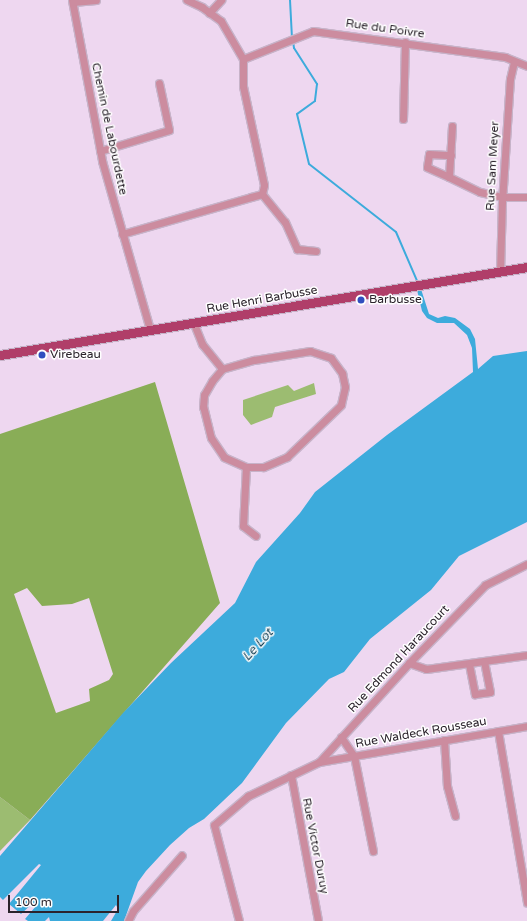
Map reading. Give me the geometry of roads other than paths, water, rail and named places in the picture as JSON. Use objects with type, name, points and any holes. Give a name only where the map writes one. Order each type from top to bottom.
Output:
[{"type":"main road","name":"Rue Henri Barbusse","points":[[0,355],[194,324],[527,267]]},
{"type":"street","points":[[72,1],[96,0]]},
{"type":"street","points":[[187,0],[209,12],[221,21],[243,59],[243,86],[264,185],[262,194]]},
{"type":"street","points":[[209,12],[220,0]]},
{"type":"street","name":"Chemin de Labourdette","points":[[72,1],[100,151],[150,330]]},
{"type":"street","name":"Rue du Poivre","points":[[243,59],[313,31],[405,42],[505,57],[514,62],[527,66]]},
{"type":"street","points":[[403,119],[405,42]]},
{"type":"street","name":"Rue Sam Meyer","points":[[500,272],[502,197],[510,79],[514,62]]},
{"type":"street","points":[[100,151],[169,130],[159,83]]},
{"type":"street","points":[[449,177],[452,126]]},
{"type":"street","points":[[451,155],[429,154],[427,167],[480,192],[502,197],[527,197]]},
{"type":"street","points":[[122,234],[262,194]]},
{"type":"street","points":[[262,194],[285,222],[297,249],[316,251]]},
{"type":"street","points":[[194,324],[202,344],[222,369]]},
{"type":"street","points":[[310,351],[331,358],[342,373],[344,387],[341,405],[287,457],[263,467],[246,467],[224,457],[212,438],[204,414],[204,395],[222,369],[254,360],[310,351]]},
{"type":"street","points":[[246,467],[243,526],[256,536]]},
{"type":"street","name":"Rue Edmond Haraucourt","points":[[238,921],[214,825],[248,796],[319,762],[409,663],[485,585],[527,564]]},
{"type":"street","points":[[409,663],[426,669],[527,655]]},
{"type":"street","points":[[469,664],[475,694],[490,692],[484,662]]},
{"type":"street","name":"Rue Waldeck Rousseau","points":[[319,762],[527,726]]},
{"type":"street","points":[[498,731],[527,903]]},
{"type":"street","points":[[341,737],[354,756],[373,851]]},
{"type":"street","points":[[444,740],[447,786],[454,816]]},
{"type":"street","name":"Rue Victor Duruy","points":[[291,775],[318,921]]},
{"type":"street","points":[[128,921],[133,911],[182,855]]},
{"type":"water","name":"Le Lot","points":[[421,289],[429,314],[438,318],[445,316],[455,318],[470,329],[475,339],[478,369],[493,356],[527,351],[527,522],[459,556],[431,590],[370,639],[344,672],[329,679],[286,723],[242,783],[204,819],[189,828],[170,845],[146,871],[138,882],[124,921],[111,921],[118,909],[116,905],[103,921],[50,921],[49,917],[45,921],[28,921],[25,919],[36,906],[33,903],[21,914],[9,904],[41,865],[39,864],[3,900],[0,897],[0,856],[123,713],[171,663],[235,603],[256,562],[300,513],[315,492],[387,435],[473,372],[472,348],[467,335],[454,323],[437,323],[427,318],[422,311],[417,290]]},
{"type":"waterway","points":[[290,0],[292,37]]},
{"type":"waterway","points":[[293,41],[294,48],[317,84],[315,101],[297,114],[309,164],[396,232],[418,283]]},
{"type":"place","name":"Barbusse","points":[[361,300]]},
{"type":"place","name":"Virebeau","points":[[42,355]]}]
